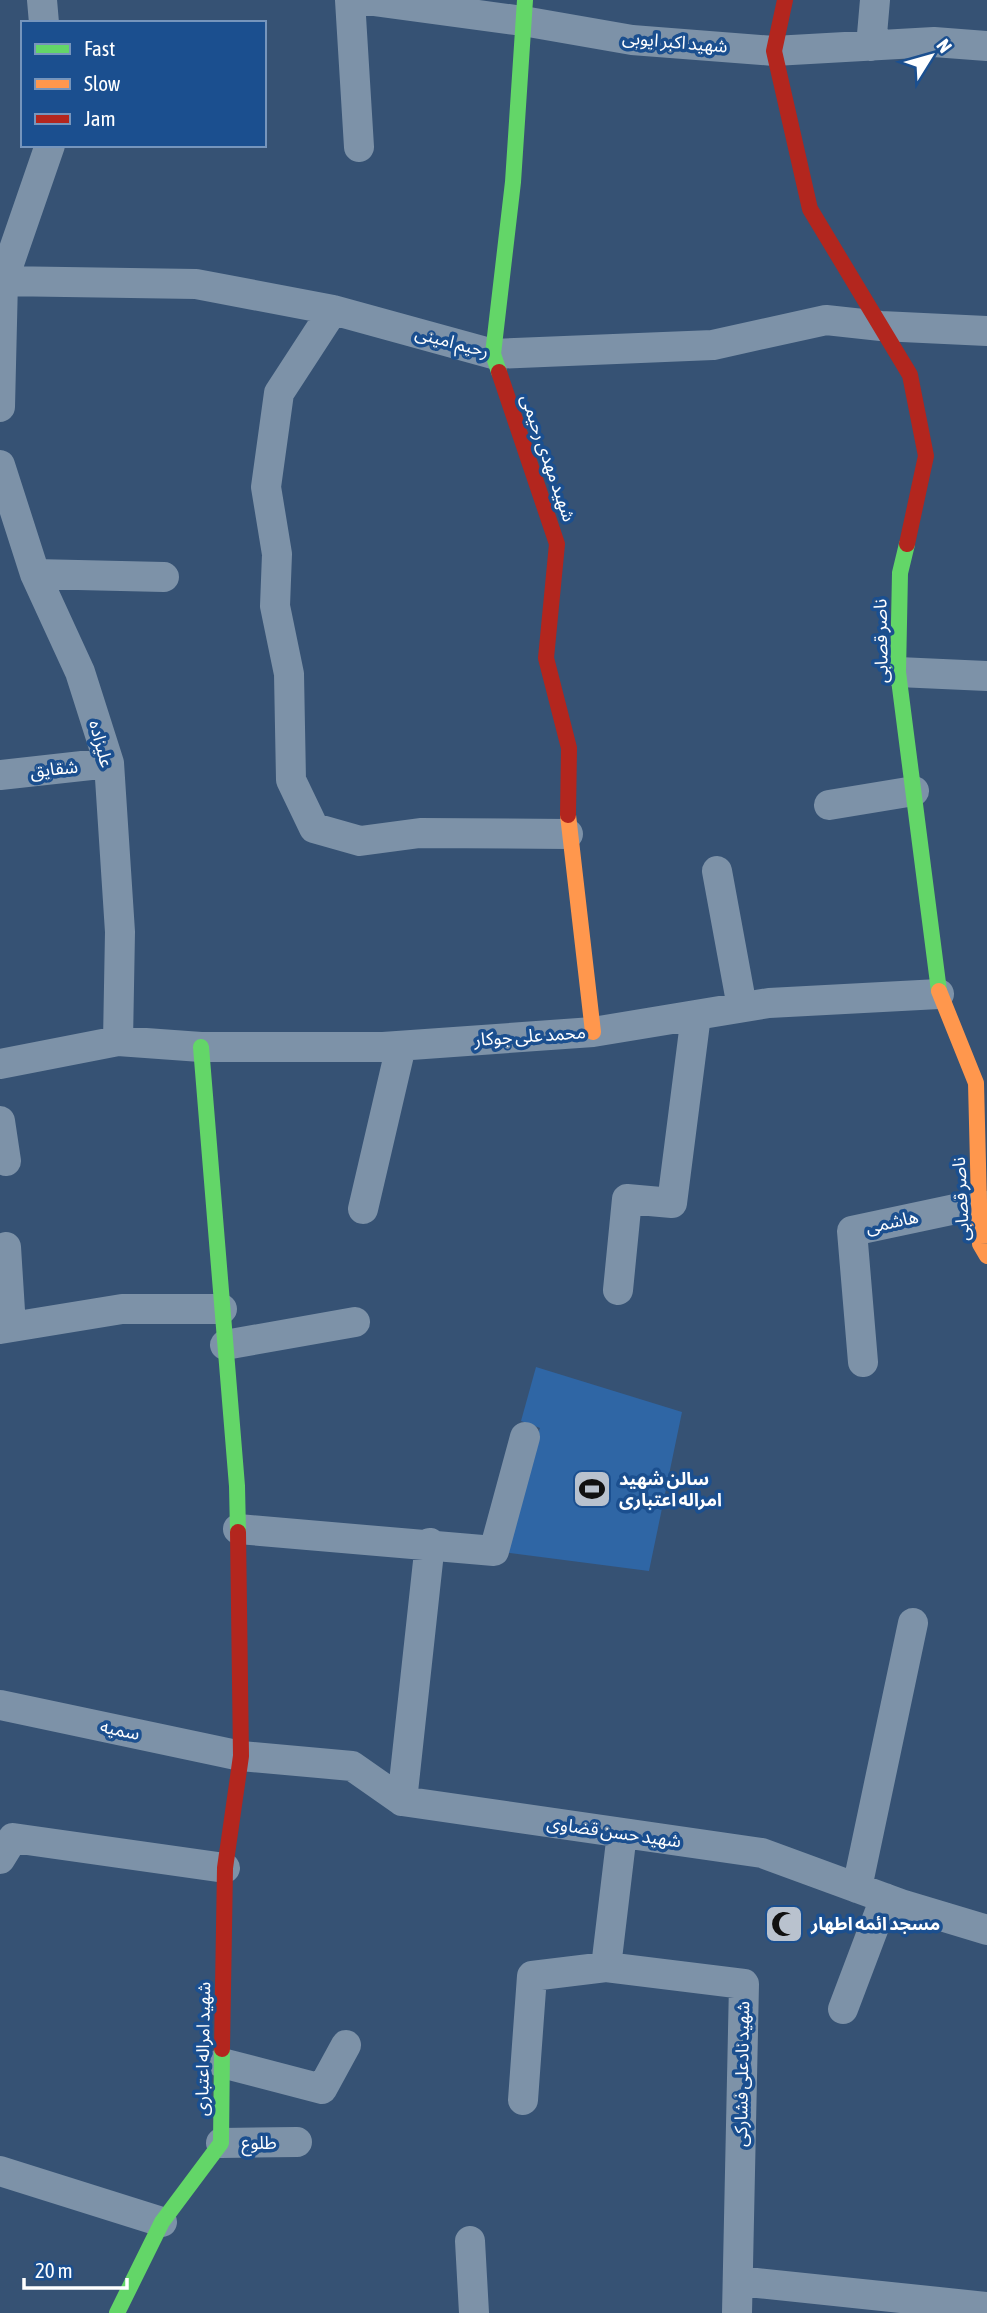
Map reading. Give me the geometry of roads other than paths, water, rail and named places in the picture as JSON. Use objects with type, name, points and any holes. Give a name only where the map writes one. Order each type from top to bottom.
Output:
[{"type":"street","points":[[42,0],[44,21]]},
{"type":"street","points":[[350,0],[359,147]]},
{"type":"street","name":"شهید اکبر ایوبی","points":[[366,0],[524,10],[632,40],[774,51],[933,42],[987,46]]},
{"type":"street","points":[[774,51],[785,0]]},
{"type":"street","points":[[870,46],[876,0]]},
{"type":"street","name":"شهید مهدی رحیمی","points":[[524,10],[513,182],[493,354],[557,544],[545,658],[569,748],[568,834],[593,1032]]},
{"type":"street","name":"ناصر قصابی","points":[[774,51],[810,209],[910,375],[926,456],[900,573],[898,672],[939,994],[981,1083],[980,1244],[987,1256]]},
{"type":"street","points":[[0,407],[2,281],[49,147]]},
{"type":"street","name":"رحیم امینی","points":[[2,281],[196,284],[333,310],[493,354],[713,345],[826,320],[881,326],[987,331]]},
{"type":"street","points":[[333,310],[279,393],[266,487],[278,554],[275,606],[289,674],[291,780],[314,828],[360,841],[420,833],[568,834]]},
{"type":"street","name":"علیزاده","points":[[0,465],[11,533],[35,574],[80,672],[109,763],[120,932],[118,1041]]},
{"type":"street","points":[[35,574],[164,577]]},
{"type":"street","points":[[898,672],[987,677]]},
{"type":"street","name":"شقایق","points":[[0,775],[109,763]]},
{"type":"street","points":[[829,805],[914,791]]},
{"type":"street","points":[[717,871],[741,1007]]},
{"type":"street","name":"محمد علی جوکار","points":[[0,1064],[118,1041],[201,1047],[401,1046],[593,1032],[769,1003],[939,994]]},
{"type":"street","points":[[618,1290],[627,1199],[672,1203],[696,1015]]},
{"type":"street","points":[[363,1209],[401,1046]]},
{"type":"street","name":"شهید امراله اعتباری","points":[[201,1047],[237,1486],[238,1528],[241,1756],[225,1868],[221,2143]]},
{"type":"street","points":[[0,1121],[6,1161]]},
{"type":"street","name":"هاشمی","points":[[863,1362],[852,1231],[979,1204]]},
{"type":"street","points":[[6,1247],[5,1328],[122,1309],[222,1309]]},
{"type":"street","points":[[225,1345],[355,1322]]},
{"type":"street","points":[[238,1528],[494,1551],[525,1437]]},
{"type":"street","points":[[402,1801],[430,1544]]},
{"type":"street","points":[[857,1888],[913,1623]]},
{"type":"street","name":"سمیه","points":[[0,1705],[241,1756]]},
{"type":"street","name":"شهید حسن قضاوی","points":[[241,1756],[352,1766],[402,1801],[762,1853],[885,1898],[987,1930]]},
{"type":"street","points":[[523,2100],[531,1976],[606,1967],[622,1833]]},
{"type":"street","points":[[0,1858],[13,1838],[225,1868]]},
{"type":"street","points":[[843,2008],[885,1898]]},
{"type":"street","name":"شهید نادعلی فشارکی","points":[[606,1967],[744,1984],[737,2313]]},
{"type":"street","points":[[222,2063],[322,2090],[346,2045]]},
{"type":"street","points":[[117,2313],[162,2222],[221,2143]]},
{"type":"street","name":"طلوع","points":[[221,2143],[297,2143]]},
{"type":"street","points":[[0,2171],[162,2222]]},
{"type":"street","points":[[470,2241],[474,2313]]},
{"type":"street","points":[[738,2281],[872,2304],[987,2308]]},
{"type":"place","name":"سالن شهید امراله اعتباری","points":[[592,1489]]},
{"type":"place","name":"مسجد ائمه اطهار","points":[[784,1924]]}]
